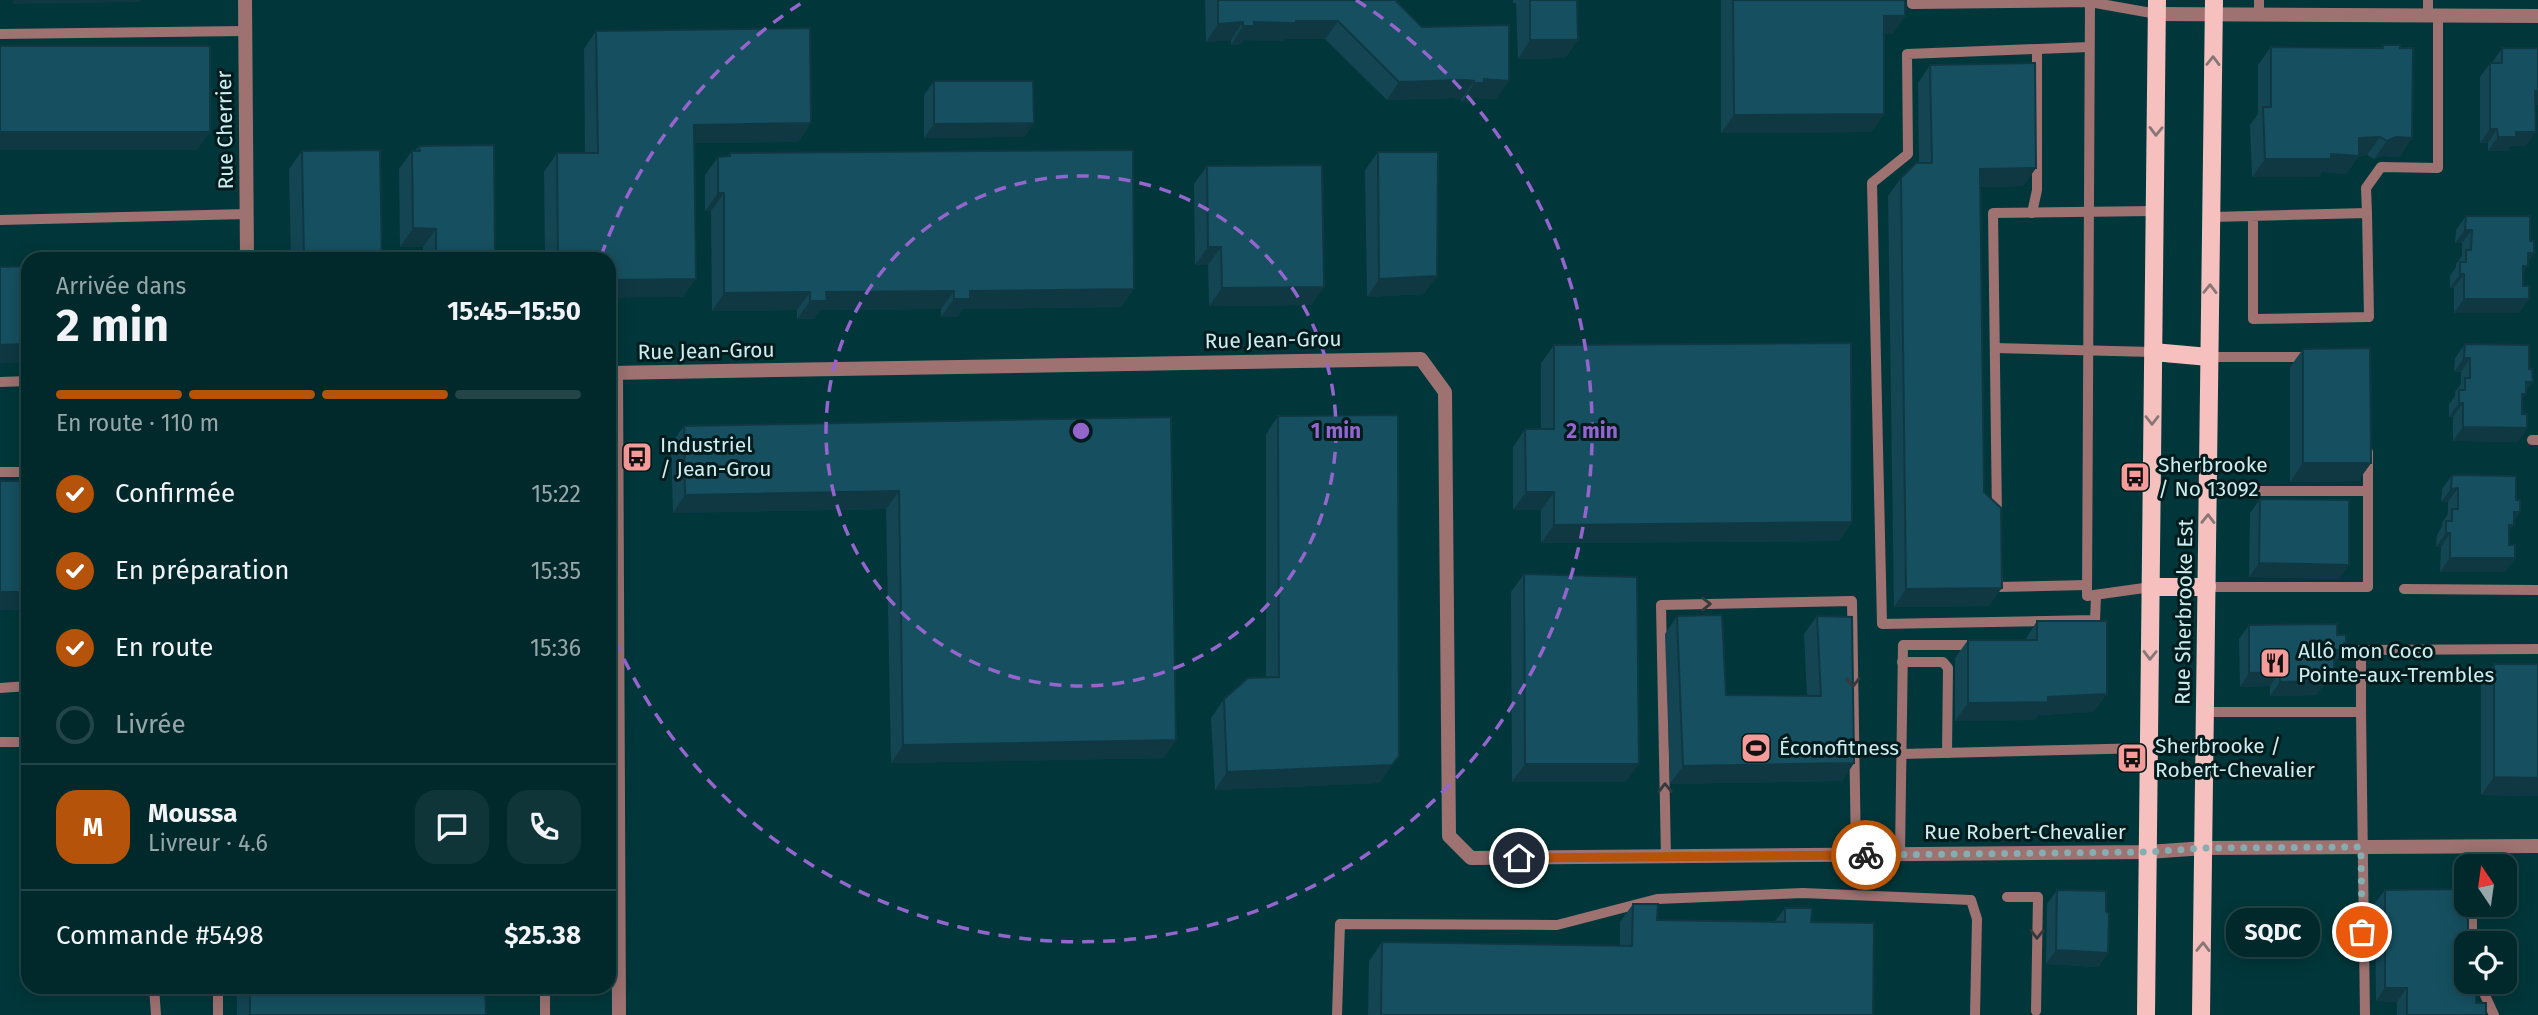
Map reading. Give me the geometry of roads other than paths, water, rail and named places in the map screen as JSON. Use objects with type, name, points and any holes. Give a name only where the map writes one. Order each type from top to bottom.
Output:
[{"type":"main road","name":"Rue Sherbrooke Est","points":[[2147,1015],[2157,7]]},
{"type":"main road","name":"Rue Sherbrooke Est","points":[[2201,1015],[2214,7]]},
{"type":"main road","points":[[2153,352],[2209,357]]},
{"type":"main road","points":[[2151,587],[2207,587]]},
{"type":"street","name":"Rue Cherrier","points":[[245,0],[247,252]]},
{"type":"street","points":[[2157,7],[2259,7],[2433,16],[2538,16]]},
{"type":"street","name":"Rue Jean-Grou","points":[[616,373],[1421,359],[1445,391],[1449,836],[1471,859]]},
{"type":"street","name":"Rue Robert-Chevalier","points":[[1471,859],[2538,846]]},
{"type":"street","points":[[616,875],[619,1015]]},
{"type":"lane","points":[[1912,0],[1912,4],[2090,1],[2157,7]]},
{"type":"lane","points":[[2253,216],[2253,319],[2369,317],[2366,188],[2381,167],[2438,168],[2433,16],[2428,0]]},
{"type":"lane","points":[[2090,1],[2087,596],[2151,587]]},
{"type":"lane","points":[[0,34],[245,31]]},
{"type":"lane","points":[[2089,47],[1907,54],[1908,154],[1872,183],[1882,624],[2095,620],[2096,596]]},
{"type":"lane","points":[[2032,213],[2036,190],[2037,49]]},
{"type":"lane","points":[[1998,534],[1993,213],[2155,211]]},
{"type":"lane","points":[[2212,217],[2367,213]]},
{"type":"lane","points":[[0,219],[247,215]]},
{"type":"lane","points":[[1995,348],[2153,352]]},
{"type":"lane","points":[[2209,357],[2316,357]]},
{"type":"lane","points":[[0,382],[21,382]]},
{"type":"lane","points":[[2207,587],[2368,587],[2368,437]]},
{"type":"lane","points":[[0,472],[21,472]]},
{"type":"lane","points":[[2208,491],[2368,491]]},
{"type":"lane","points":[[1998,574],[1998,587],[2087,585]]},
{"type":"lane","points":[[2404,589],[2538,590]]},
{"type":"lane","points":[[1666,857],[1661,605],[1852,601],[1856,855]]},
{"type":"lane","points":[[1900,854],[1903,645],[1996,645]]},
{"type":"lane","points":[[2365,1015],[2361,847],[2361,650],[2538,649]]},
{"type":"lane","points":[[1902,662],[1943,662],[1948,668],[1947,753]]},
{"type":"lane","points":[[0,688],[21,686]]},
{"type":"lane","points":[[2206,712],[2361,712]]},
{"type":"lane","points":[[0,742],[21,742]]},
{"type":"lane","points":[[1901,754],[2149,748]]},
{"type":"lane","points":[[2471,846],[2471,854]]},
{"type":"lane","points":[[1337,1015],[1340,924],[1557,925],[1657,899],[1803,893],[1971,900],[1977,919],[1975,1015]]},
{"type":"lane","points":[[2007,897],[2038,897],[2036,1011]]},
{"type":"lane","points":[[155,994],[156,1015]]},
{"type":"lane","points":[[218,994],[218,1015]]},
{"type":"lane","points":[[545,994],[545,1015]]},
{"type":"lane","points":[[2484,994],[2494,1015]]},
{"type":"place","name":"Industriel / Jean-Grou","points":[[637,457]]},
{"type":"place","name":"Sherbrooke / No 13092","points":[[2135,477]]},
{"type":"place","name":"Allô mon Coco Pointe-aux-Trembles","points":[[2275,663]]},
{"type":"place","name":"Éconofitness","points":[[1756,748]]},
{"type":"place","name":"Sherbrooke / Robert-Chevalier","points":[[2132,758]]},
{"type":"place","name":"SQDC","points":[[2362,932]]}]
